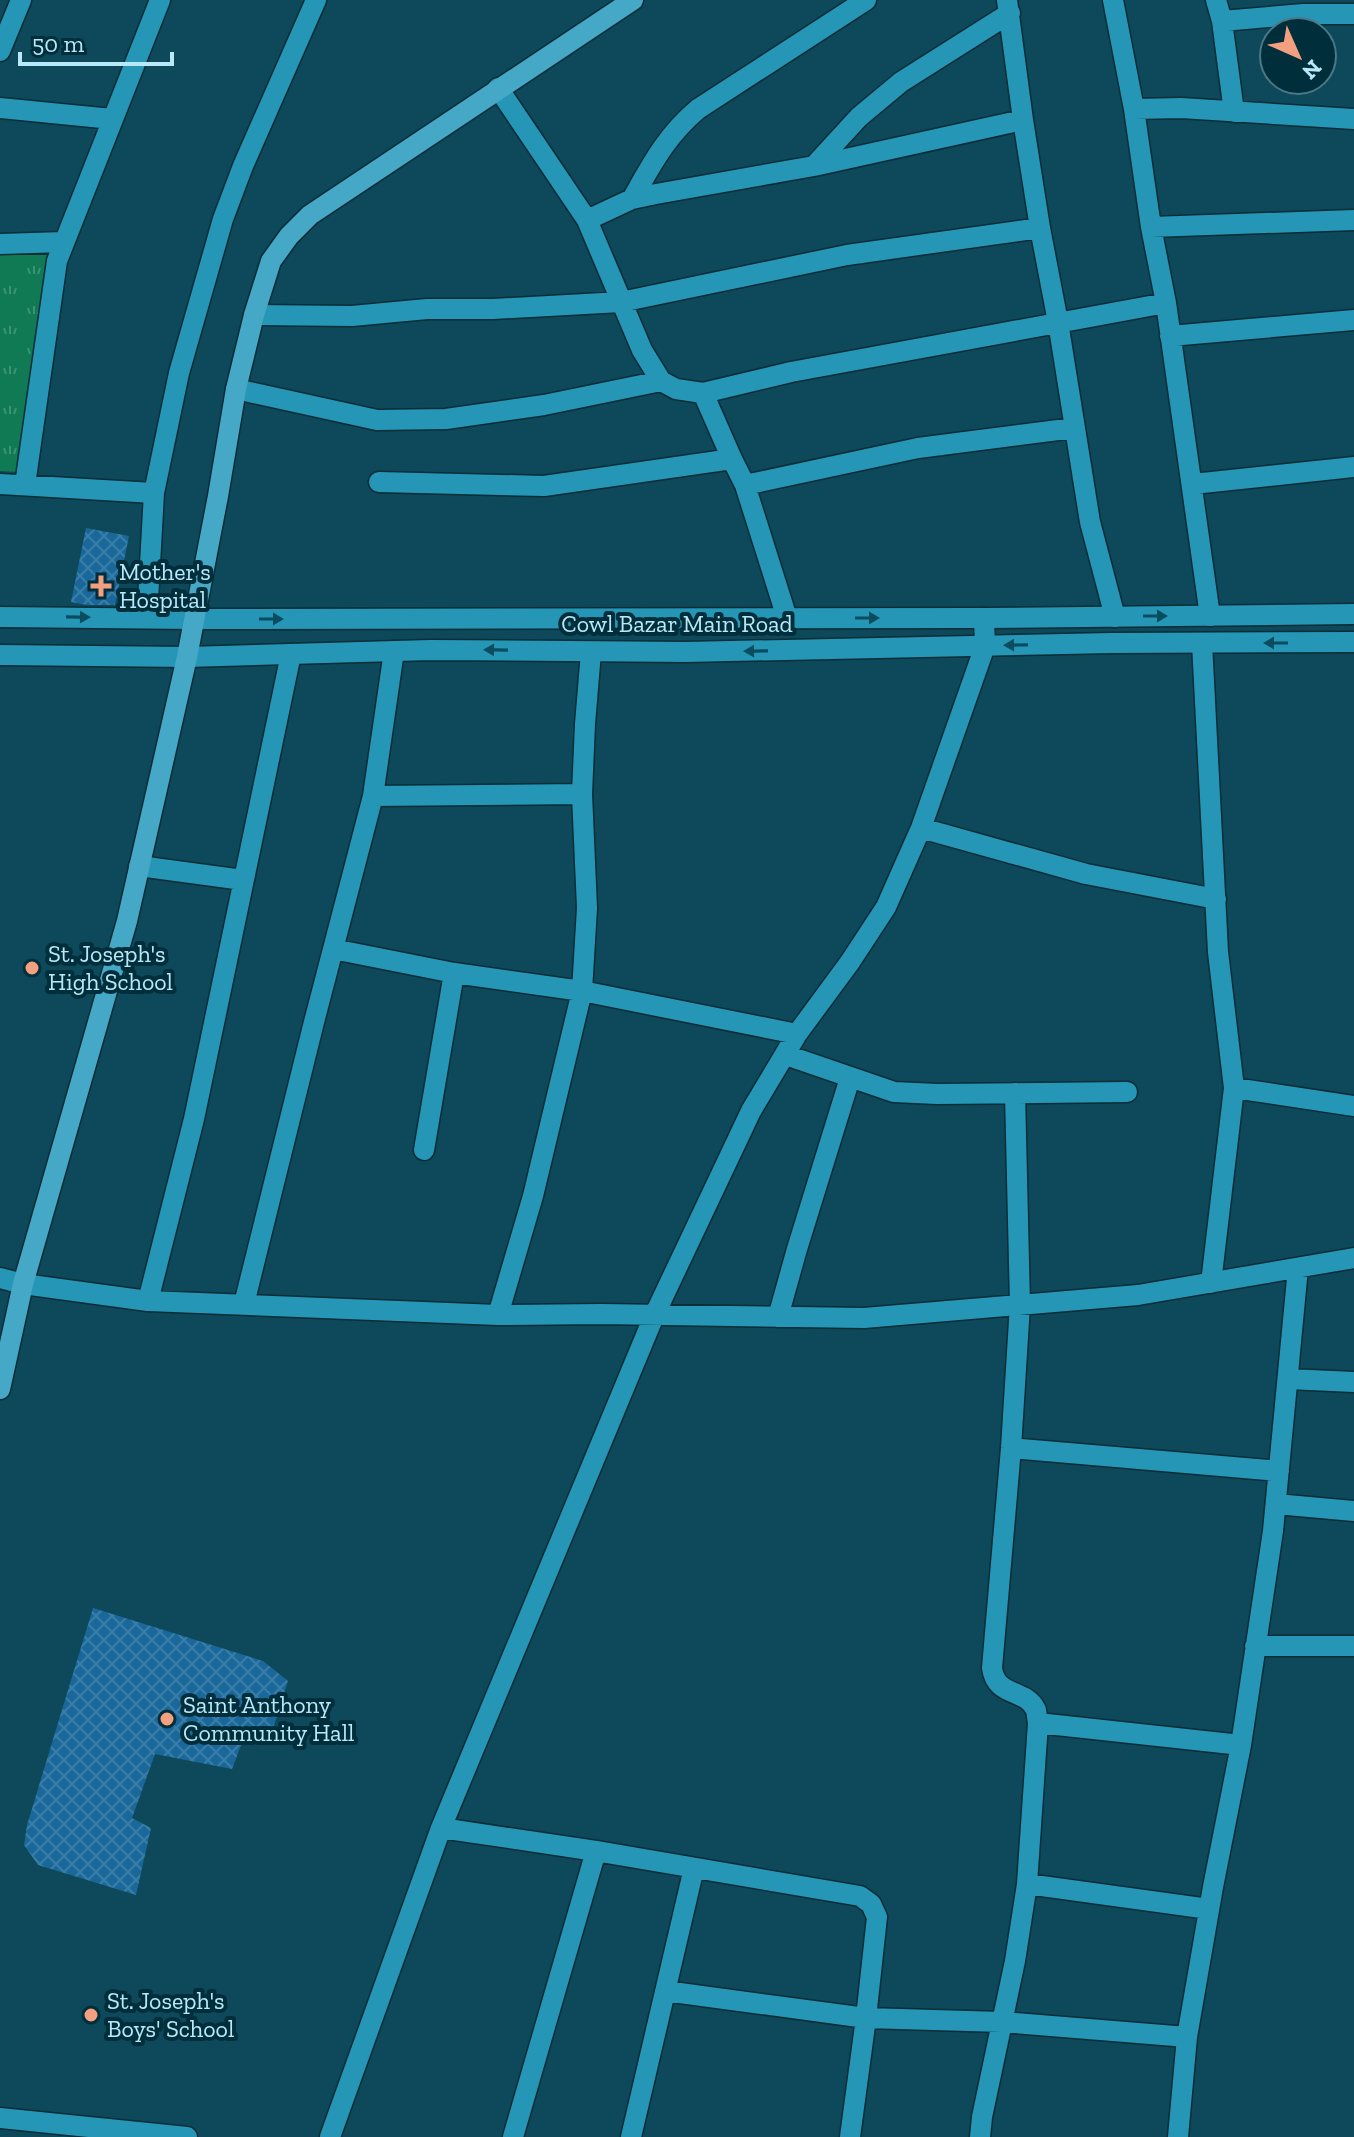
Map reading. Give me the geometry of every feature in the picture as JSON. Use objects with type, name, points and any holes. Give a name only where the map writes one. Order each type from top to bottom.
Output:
[{"type":"main road","points":[[0,1389],[23,1284],[127,921],[187,657],[236,389],[271,261],[289,236],[310,215],[633,0]]},
{"type":"street","points":[[0,51],[21,0]]},
{"type":"street","points":[[25,485],[57,261],[160,0]]},
{"type":"street","points":[[147,618],[154,493],[179,373],[223,219],[316,0]]},
{"type":"street","points":[[632,199],[663,144],[698,109],[866,0]]},
{"type":"street","points":[[1113,0],[1166,303],[1210,616]]},
{"type":"street","points":[[1216,0],[1222,21],[1234,112]]},
{"type":"street","points":[[814,166],[859,117],[901,82],[1009,6],[1023,120],[1090,522],[1115,617]]},
{"type":"street","points":[[1222,21],[1303,14],[1354,14]]},
{"type":"street","points":[[498,88],[587,220],[642,350],[661,381],[676,389],[703,393],[791,372],[1166,303]]},
{"type":"street","points":[[0,108],[112,119]]},
{"type":"street","points":[[1134,109],[1181,108],[1354,119]]},
{"type":"street","points":[[587,220],[632,199],[814,166],[1023,120]]},
{"type":"street","points":[[1151,227],[1354,220]]},
{"type":"street","points":[[254,315],[352,316],[427,309],[621,302],[847,255],[1040,228]]},
{"type":"street","points":[[0,244],[64,242]]},
{"type":"street","points":[[1170,336],[1354,320]]},
{"type":"street","points":[[236,389],[377,420],[446,419],[544,405],[661,381]]},
{"type":"street","points":[[703,393],[745,485],[787,618]]},
{"type":"street","points":[[745,485],[918,448],[1074,428]]},
{"type":"street","points":[[379,482],[544,486],[732,459]]},
{"type":"street","points":[[1193,484],[1354,467]]},
{"type":"street","points":[[0,484],[154,493]]},
{"type":"street","name":"Cowl Bazar Main Road","points":[[0,617],[984,618],[1354,614]]},
{"type":"street","points":[[330,2137],[441,1828],[654,1316],[751,1111],[797,1034],[886,907],[921,828],[985,646],[984,618]]},
{"type":"street","name":"Cowl Bazar Main Road","points":[[0,655],[187,657],[394,651],[702,652],[1354,642]]},
{"type":"street","points":[[1202,643],[1218,952],[1234,1088],[1211,1283]]},
{"type":"street","points":[[244,1304],[373,796],[394,651]]},
{"type":"street","points":[[498,1315],[533,1196],[582,991],[587,908],[582,794],[591,652]]},
{"type":"street","points":[[148,1301],[194,1119],[291,654]]},
{"type":"street","points":[[373,796],[582,794]]},
{"type":"street","points":[[921,828],[1086,874],[1216,899]]},
{"type":"street","points":[[139,866],[243,880]]},
{"type":"street","points":[[333,949],[454,973],[582,991],[797,1034]]},
{"type":"street","points":[[424,1150],[454,973]]},
{"type":"street","points":[[786,1055],[894,1092],[1127,1092]]},
{"type":"street","points":[[778,1317],[850,1078]]},
{"type":"street","points":[[1234,1088],[1354,1106]]},
{"type":"street","points":[[980,2137],[1027,1884],[1038,1723],[1036,1710],[1027,1700],[1000,1686],[992,1668],[1020,1305],[1015,1093]]},
{"type":"street","points":[[0,1278],[148,1301],[498,1315],[864,1318],[1138,1295],[1354,1258]]},
{"type":"street","points":[[1178,2137],[1187,2037],[1241,1745],[1276,1504],[1298,1268]]},
{"type":"street","points":[[1288,1379],[1354,1382]]},
{"type":"street","points":[[1011,1448],[1279,1471]]},
{"type":"street","points":[[1276,1504],[1354,1511]]},
{"type":"street","points":[[1255,1646],[1354,1646]]},
{"type":"street","points":[[1038,1723],[1241,1745]]},
{"type":"street","points":[[441,1828],[860,1896],[871,1904],[877,1917],[850,2137]]},
{"type":"street","points":[[513,2137],[596,1851]]},
{"type":"street","points":[[631,2137],[694,1868]]},
{"type":"street","points":[[1027,1884],[1209,1909]]},
{"type":"street","points":[[665,1991],[866,2018],[1002,2022],[1187,2037]]},
{"type":"street","points":[[0,2118],[187,2137]]},
{"type":"green space","points":[[50,252],[19,472],[0,471],[0,253]]},
{"type":"building","points":[[86,528],[129,536],[115,605],[71,602]]},
{"type":"building","points":[[93,1608],[263,1661],[288,1681],[272,1732],[248,1727],[232,1769],[155,1754],[132,1818],[151,1828],[136,1895],[38,1865],[24,1845],[27,1825]]},
{"type":"place","name":"Mother's Hospital","points":[[101,586]]},
{"type":"place","name":"St. Joseph's High School","points":[[32,968]]},
{"type":"place","name":"Saint Anthony Community Hall","points":[[167,1719]]},
{"type":"place","name":"St. Joseph's Boys' School","points":[[91,2015]]}]
